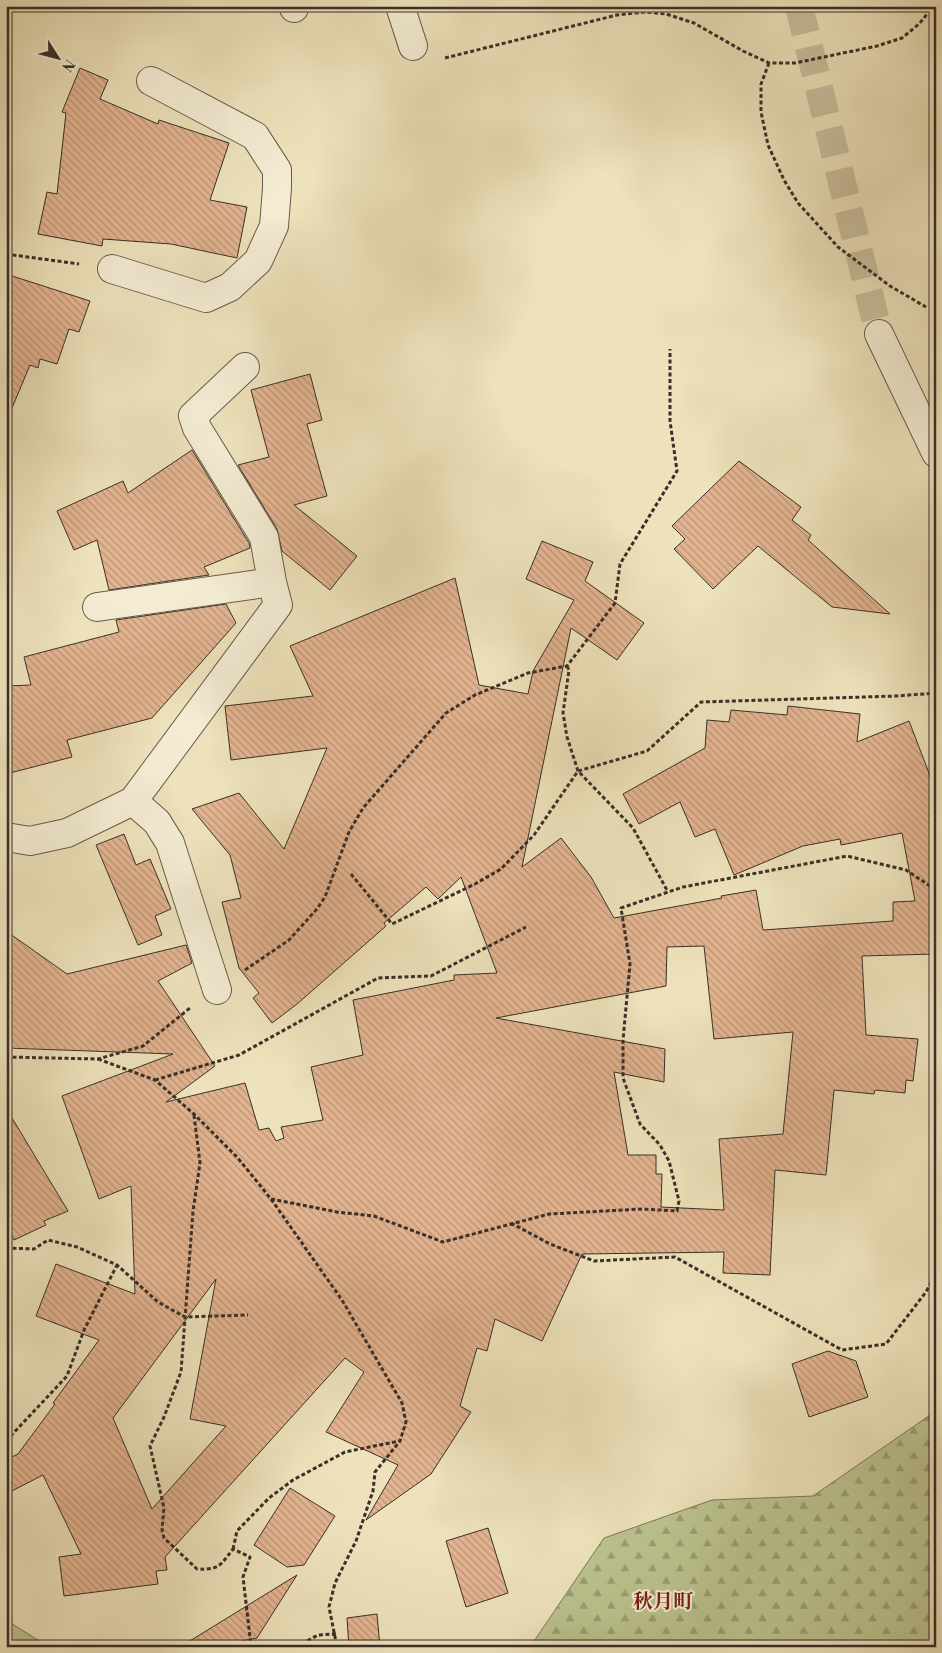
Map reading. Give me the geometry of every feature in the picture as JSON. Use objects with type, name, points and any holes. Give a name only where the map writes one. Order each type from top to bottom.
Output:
[{"type":"street","points":[[400,6],[413,46]]},
{"type":"street","points":[[112,269],[206,298],[230,287],[258,261],[274,226],[277,170],[255,136],[150,81]]},
{"type":"street","points":[[879,334],[936,453]]},
{"type":"street","points":[[6,836],[30,841],[67,833],[133,801],[278,605],[264,537],[197,428],[194,416],[245,367]]},
{"type":"street","points":[[97,607],[272,582]]},
{"type":"street","points":[[133,801],[157,822],[170,843],[217,990]]},
{"type":"path","points":[[413,46],[440,59],[616,15],[645,12],[666,14],[694,24],[768,63],[795,63],[877,46],[902,38],[919,24],[928,13]]},
{"type":"path","points":[[768,63],[761,84],[761,112],[768,145],[798,203],[838,247],[890,286],[926,307]]},
{"type":"path","points":[[6,254],[112,269]]},
{"type":"path","points":[[6,1057],[98,1059],[142,1046],[200,1000],[289,940],[317,909],[325,897],[349,832],[363,808],[446,713],[475,695],[528,673],[567,666],[615,603],[620,564],[677,472],[670,421],[670,349]]},
{"type":"path","points":[[567,666],[569,670],[563,713],[567,737],[578,771],[633,828],[668,892]]},
{"type":"path","points":[[351,874],[392,924],[475,884],[501,869],[534,835],[578,771],[647,751],[701,702],[886,697],[936,693]]},
{"type":"path","points":[[271,1199],[337,1212],[374,1216],[443,1242],[549,1214],[642,1208],[677,1210],[679,1200],[669,1161],[660,1145],[640,1124],[623,1078],[623,1040],[630,964],[621,908],[683,887],[847,856],[906,870],[936,890]]},
{"type":"path","points":[[155,1080],[239,1055],[378,978],[431,976],[526,927]]},
{"type":"path","points":[[98,1059],[155,1080],[194,1114],[236,1157],[271,1199],[342,1300],[402,1403],[406,1422],[400,1441],[375,1472],[373,1491],[356,1541],[335,1582],[329,1607],[336,1634],[337,1647]]},
{"type":"path","points":[[194,1114],[200,1163],[193,1211],[181,1372],[164,1417],[150,1446],[164,1508],[162,1530],[166,1542],[197,1569],[213,1570],[221,1564],[233,1549],[237,1531],[269,1498],[293,1480],[345,1452],[400,1441]]},
{"type":"path","points":[[511,1223],[550,1244],[594,1261],[675,1257],[842,1350],[886,1344],[926,1292],[936,1274]]},
{"type":"path","points":[[6,1248],[34,1249],[48,1240],[77,1247],[118,1266],[158,1302],[185,1317],[248,1314]]},
{"type":"path","points":[[6,1441],[67,1376],[84,1330],[118,1266]]},
{"type":"path","points":[[233,1549],[250,1557],[243,1577],[252,1646],[254,1647]]},
{"type":"path","points":[[296,1647],[318,1635],[336,1634]]},
{"type":"green space","points":[[936,1411],[936,1647],[530,1647],[604,1538],[712,1500],[813,1496]]},
{"type":"green space","points":[[6,1620],[49,1647],[6,1647]]},
{"type":"building","points":[[80,68],[108,80],[100,99],[158,124],[159,120],[229,143],[210,200],[247,207],[237,258],[171,244],[103,239],[102,246],[38,234],[47,192],[57,194],[66,113],[62,112]]},
{"type":"building","points":[[6,274],[90,301],[79,332],[69,329],[57,364],[40,359],[38,368],[30,365],[7,420]]},
{"type":"building","points":[[310,374],[322,420],[307,424],[327,496],[294,505],[357,556],[330,590],[282,551],[277,529],[238,465],[269,457],[251,390]]},
{"type":"building","points":[[192,450],[249,543],[250,548],[204,567],[209,575],[109,590],[97,540],[74,550],[57,511],[123,481],[128,493]]},
{"type":"building","points":[[739,461],[801,507],[792,520],[811,535],[808,540],[890,614],[832,607],[758,546],[713,589],[674,549],[685,539],[672,526]]},
{"type":"building","points":[[542,541],[593,562],[585,581],[644,623],[617,660],[571,628],[522,867],[561,838],[591,877],[614,918],[756,890],[763,930],[893,921],[893,902],[915,901],[902,833],[841,845],[840,839],[803,846],[734,875],[715,829],[695,837],[680,802],[639,824],[623,794],[705,748],[707,720],[729,722],[731,710],[787,715],[788,706],[860,714],[857,742],[909,721],[929,773],[936,805],[936,954],[862,956],[866,1035],[918,1039],[913,1081],[906,1080],[905,1093],[875,1090],[874,1094],[834,1090],[826,1175],[775,1170],[770,1275],[723,1273],[724,1252],[582,1254],[542,1341],[495,1319],[487,1351],[477,1348],[460,1406],[471,1412],[431,1474],[366,1520],[398,1465],[326,1432],[364,1372],[345,1358],[165,1557],[167,1570],[156,1571],[158,1584],[64,1596],[59,1557],[81,1554],[43,1475],[6,1494],[6,1460],[18,1454],[99,1340],[36,1316],[56,1264],[135,1294],[131,1186],[99,1199],[62,1096],[173,1054],[6,1048],[6,931],[67,974],[186,945],[192,963],[158,981],[215,1066],[166,1102],[245,1083],[259,1130],[269,1128],[276,1141],[284,1138],[281,1127],[323,1120],[311,1067],[363,1055],[353,1000],[454,980],[454,975],[497,973],[461,877],[438,899],[426,887],[384,923],[386,926],[297,1004],[272,1023],[253,998],[259,993],[239,968],[222,902],[241,898],[230,855],[192,809],[239,793],[284,849],[327,748],[231,760],[225,706],[313,696],[290,646],[455,578],[479,685],[528,694],[533,671],[574,600],[526,579]],"holes":[[[704,946],[714,1039],[793,1032],[783,1134],[719,1139],[724,1210],[661,1207],[662,1174],[656,1174],[656,1155],[628,1155],[614,1072],[664,1082],[665,1049],[496,1018],[666,986],[667,947]],[[216,1279],[190,1419],[226,1426],[152,1509],[113,1418]]]},
{"type":"building","points":[[226,604],[236,623],[152,718],[67,740],[72,757],[6,774],[6,686],[31,685],[24,657],[119,632],[116,620]]},
{"type":"building","points":[[124,834],[136,865],[150,859],[171,909],[155,916],[162,935],[138,945],[96,845]]},
{"type":"building","points":[[6,1108],[68,1211],[44,1221],[46,1225],[14,1240],[6,1224]]},
{"type":"building","points":[[828,1351],[856,1361],[868,1397],[809,1417],[792,1364]]},
{"type":"building","points":[[290,1488],[335,1516],[304,1565],[287,1567],[254,1545]]},
{"type":"building","points":[[488,1528],[508,1593],[466,1607],[446,1541]]},
{"type":"building","points":[[297,1575],[257,1638],[211,1647],[180,1647]]},
{"type":"building","points":[[377,1614],[380,1647],[349,1647],[347,1618]]},
{"type":"tunnel","points":[[799,6],[879,334]]},
{"type":"district","name":"秋月町","points":[[663,1602]]}]
